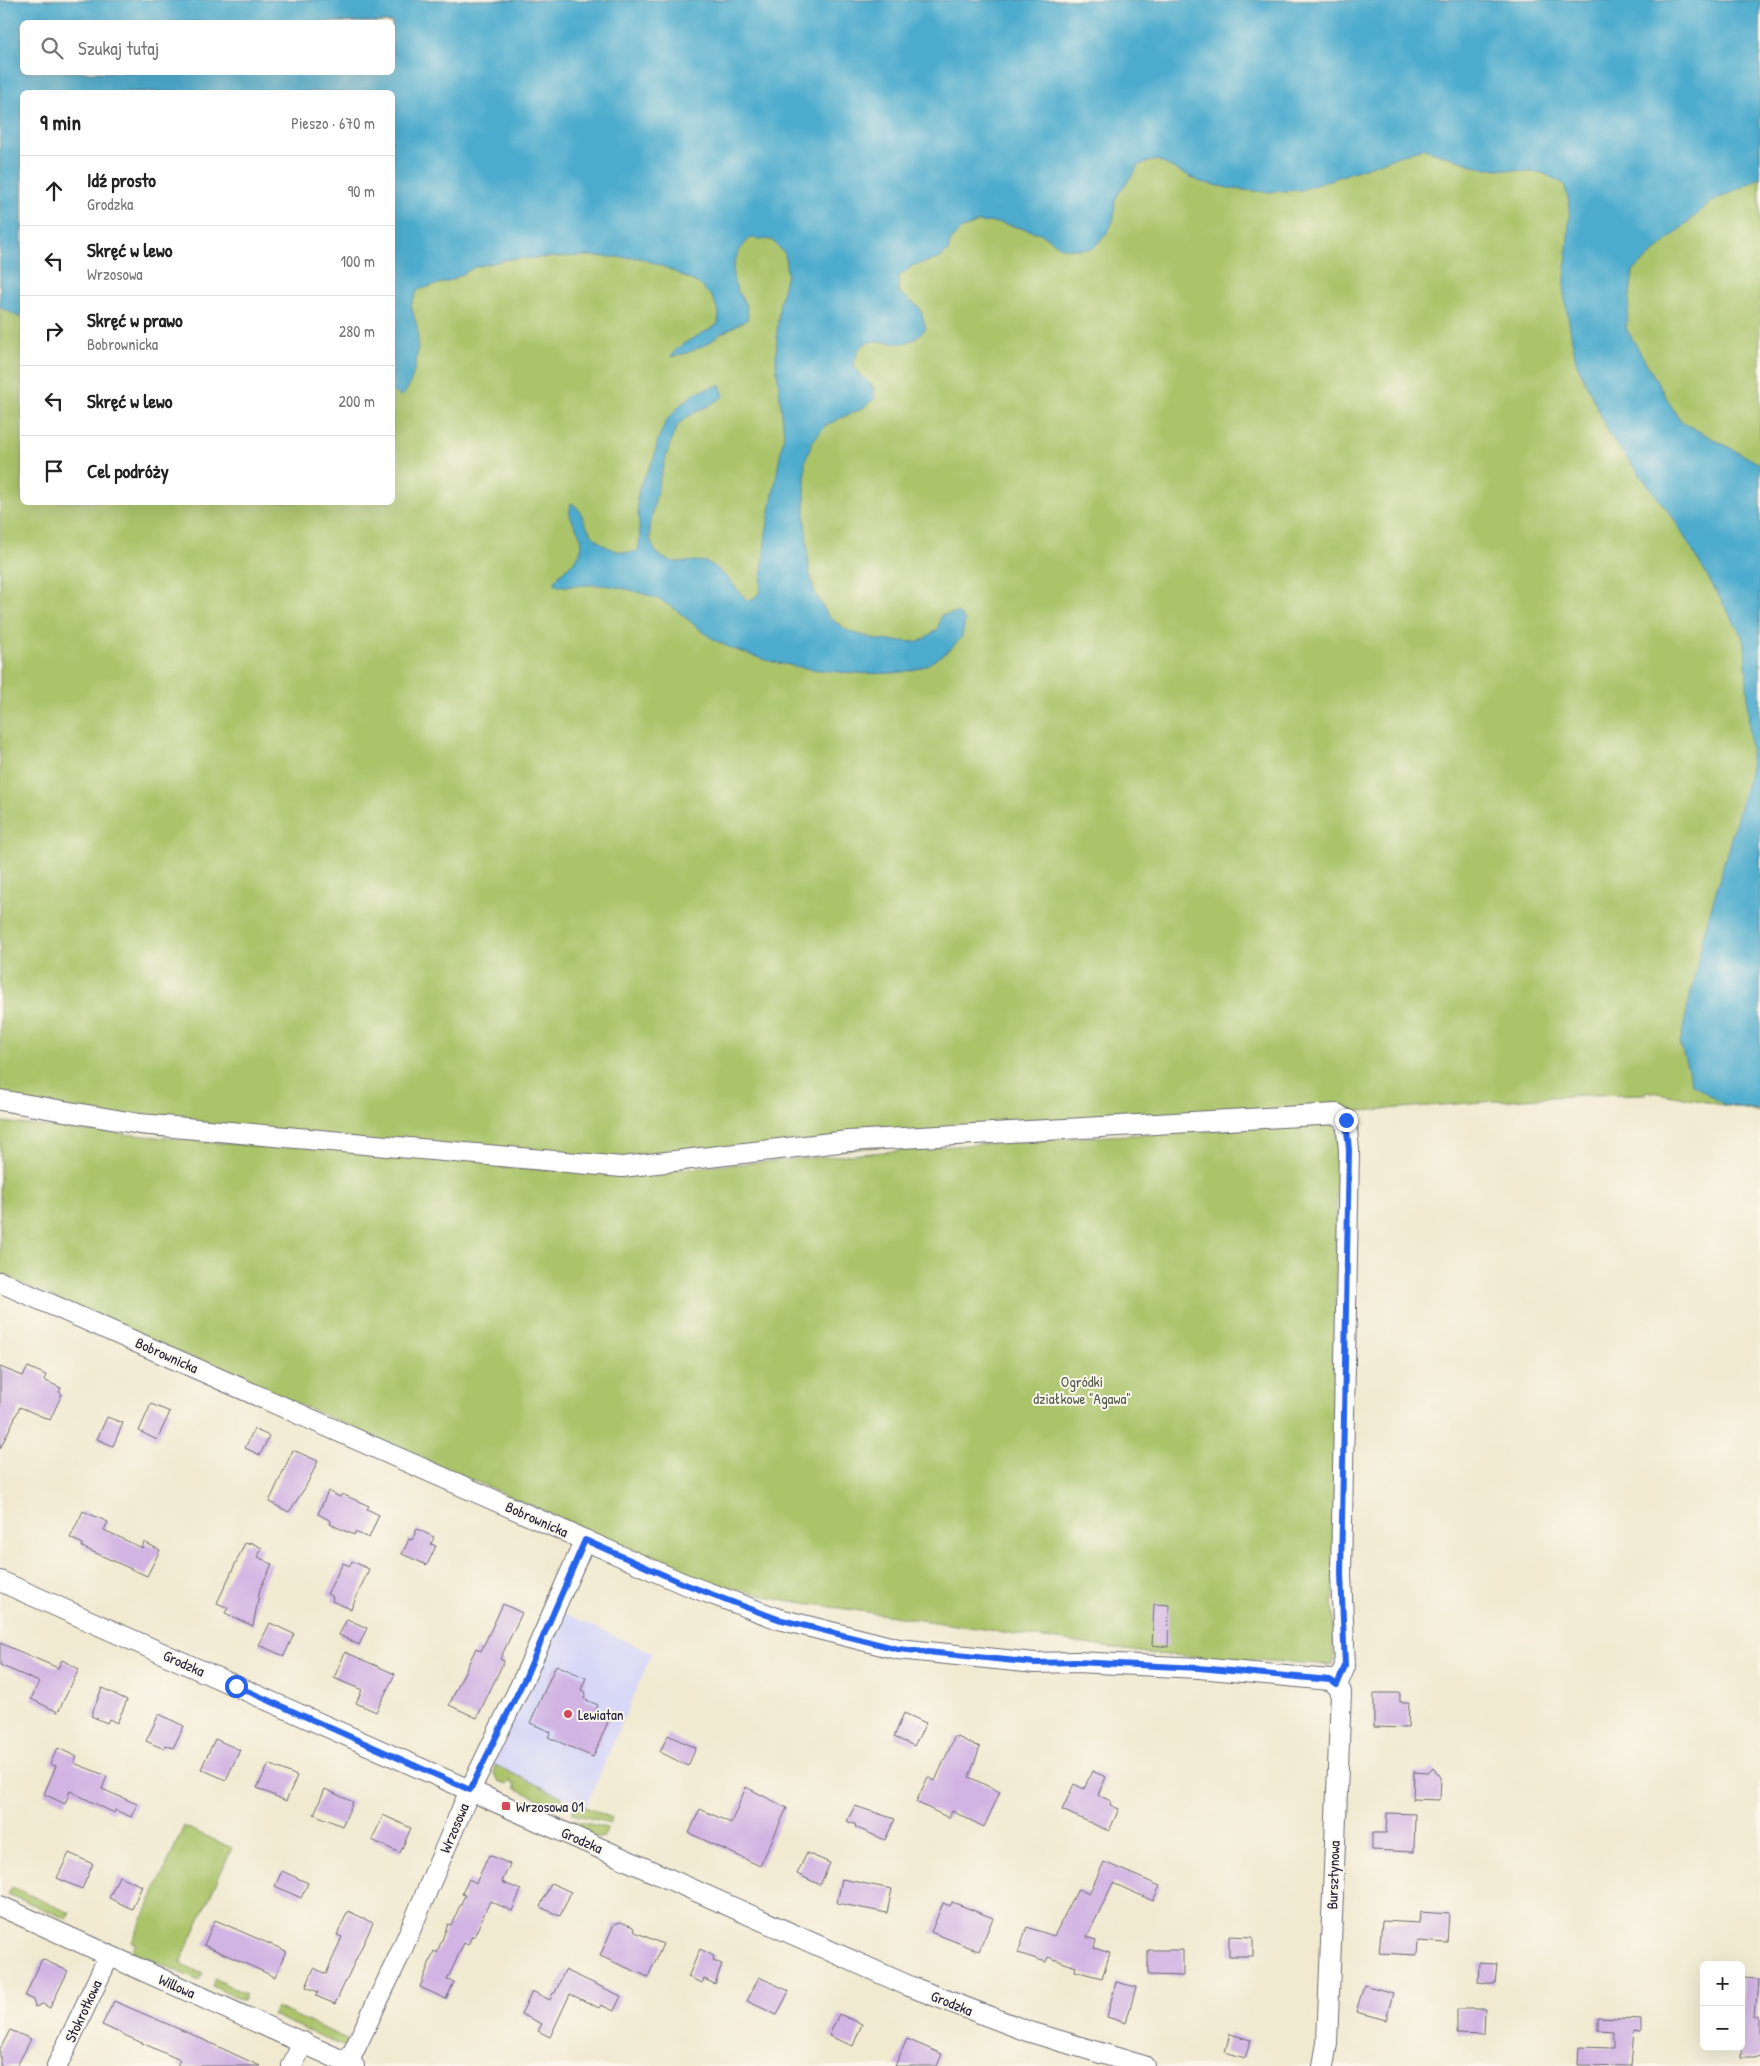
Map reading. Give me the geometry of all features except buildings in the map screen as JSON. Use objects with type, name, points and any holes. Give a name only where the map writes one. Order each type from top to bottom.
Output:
[{"type":"street","points":[[0,1100],[140,1124],[622,1167],[848,1141],[1337,1114],[1346,1120],[1349,1150],[1341,1574],[1345,1666],[1337,1685]]},
{"type":"street","name":"Bobrownicka","points":[[0,1282],[682,1583],[778,1619],[898,1649],[1035,1663],[1076,1662],[1208,1669],[1330,1680],[1337,1685]]},
{"type":"street","name":"Wrzosowa","points":[[351,2064],[470,1790],[526,1676],[585,1540]]},
{"type":"street","name":"Grodzka","points":[[0,1581],[918,1989],[1027,2031],[1144,2066]]},
{"type":"street","name":"Bursztynowa","points":[[1323,2066],[1326,2043],[1341,1692],[1337,1685]]},
{"type":"street","name":"Willowa","points":[[0,1906],[351,2064]]},
{"type":"street","name":"Stokrotkowa","points":[[57,2066],[109,1956]]},
{"type":"street","points":[[292,2066],[303,2042]]},
{"type":"shaded area","points":[[562,1612],[652,1653],[586,1807],[492,1764]]},
{"type":"green space","name":"Ogródki działkowe \"Agawa\"","points":[[0,0],[1760,0],[1760,1112],[1646,1091],[1645,1094],[1581,1095],[930,1142],[723,1162],[502,1168],[628,1173],[1016,1141],[1337,1124],[1333,1665],[1153,1654],[777,1599],[684,1576],[629,1553],[594,1533],[0,1274],[0,1122],[261,1147],[0,1110]]},
{"type":"green space","points":[[495,1765],[563,1797],[558,1808],[515,1788],[516,1785],[509,1781],[507,1784],[499,1781],[494,1774]]},
{"type":"green space","points":[[576,1803],[612,1818],[610,1823],[572,1814]]},
{"type":"green space","points":[[571,1820],[607,1828],[604,1837],[599,1838],[574,1826]]},
{"type":"green space","points":[[184,1826],[232,1848],[180,1963],[203,1974],[199,1981],[132,1951],[136,1944],[132,1942]]},
{"type":"green space","points":[[12,1887],[70,1913],[67,1919],[8,1894]]},
{"type":"green space","points":[[215,1979],[246,1994],[243,2001],[212,1986]]},
{"type":"green space","points":[[276,2007],[349,2040],[345,2047],[272,2015]]},
{"type":"water","points":[[0,0],[1760,0],[1760,178],[1710,203],[1633,271],[1626,328],[1680,421],[1760,464],[1760,1110],[1725,1105],[1692,1084],[1680,1043],[1704,933],[1751,768],[1745,641],[1674,519],[1611,437],[1576,362],[1564,294],[1570,206],[1564,184],[1543,173],[1478,167],[1422,148],[1301,190],[1267,192],[1233,189],[1201,182],[1157,160],[1138,165],[1117,196],[1111,226],[1092,249],[1061,247],[1040,233],[1001,223],[978,222],[960,230],[951,240],[948,251],[939,259],[914,265],[899,276],[898,292],[920,308],[926,328],[916,338],[907,342],[899,344],[875,341],[867,343],[860,348],[853,366],[873,386],[875,398],[863,408],[826,425],[812,442],[805,462],[805,520],[809,571],[815,593],[829,617],[848,631],[878,640],[919,642],[938,629],[941,615],[958,613],[965,621],[962,636],[937,659],[920,668],[903,672],[858,673],[832,671],[762,659],[718,642],[663,601],[648,595],[606,586],[554,585],[556,579],[577,557],[582,544],[570,514],[571,503],[579,510],[590,532],[601,543],[622,552],[638,551],[640,538],[637,499],[640,485],[654,458],[658,440],[666,421],[681,404],[697,392],[720,385],[724,396],[684,420],[675,431],[665,460],[652,514],[650,539],[658,554],[670,561],[698,561],[710,564],[722,573],[747,600],[755,598],[760,591],[766,533],[784,434],[776,362],[780,302],[787,274],[785,254],[772,240],[750,238],[738,254],[733,267],[736,287],[746,305],[748,319],[722,333],[707,344],[687,353],[671,357],[684,343],[718,324],[719,313],[712,297],[699,284],[669,269],[640,258],[586,256],[509,259],[475,267],[452,280],[418,290],[411,305],[418,332],[416,360],[409,386],[401,397],[395,393],[395,90],[20,90],[19,317],[0,307]]},
{"type":"place","name":"Lewiatan","points":[[568,1714]]},
{"type":"place","name":"Wrzosowa 01","points":[[506,1806]]},
{"type":"route","points":[[236,1686],[470,1790],[526,1676],[585,1540],[682,1583],[778,1619],[898,1649],[980,1659],[1035,1663],[1076,1662],[1199,1668],[1330,1680],[1337,1685],[1345,1666],[1341,1574],[1349,1150],[1346,1120]]}]
